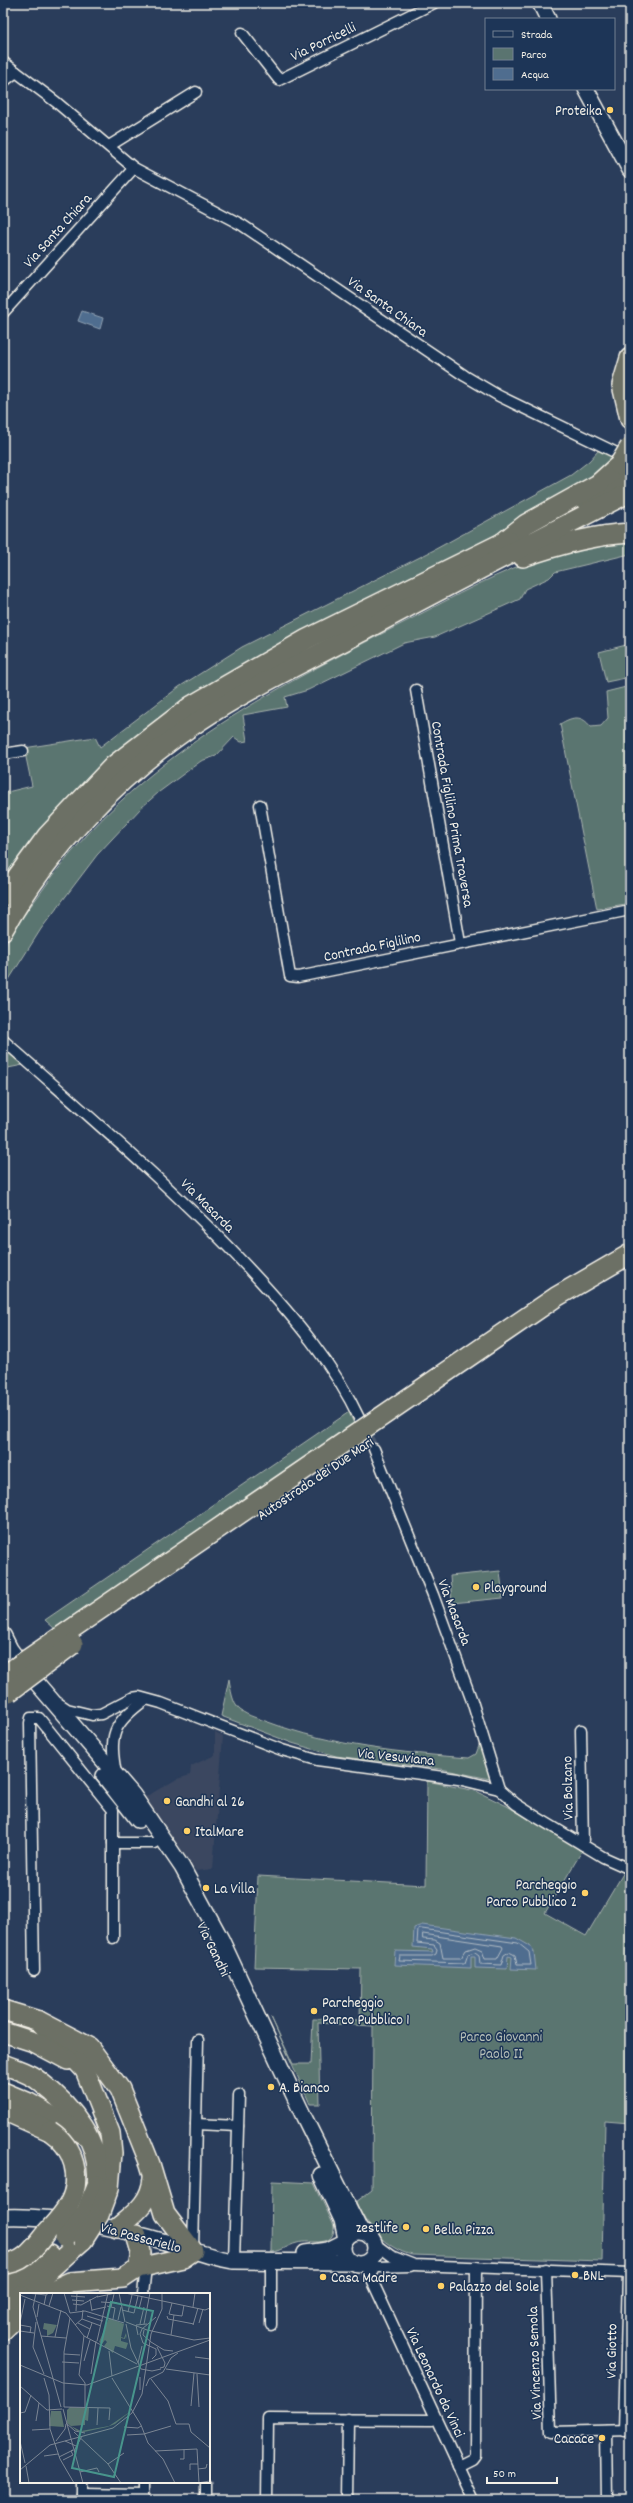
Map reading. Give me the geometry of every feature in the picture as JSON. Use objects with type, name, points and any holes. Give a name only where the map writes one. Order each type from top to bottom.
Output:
[{"type":"highway","points":[[630,358],[622,384],[630,419]]},
{"type":"highway","points":[[5,892],[47,836],[113,766],[191,706],[307,639],[502,543],[526,524],[626,467],[630,446]]},
{"type":"highway","points":[[3,930],[24,894],[58,848],[122,781],[198,722],[240,696],[465,576],[630,492]]},
{"type":"highway","points":[[465,576],[565,544],[599,536],[630,533]]},
{"type":"highway","name":"Autostrada dei Due Mari","points":[[5,1686],[66,1628],[80,1623],[556,1297],[630,1254]]},
{"type":"highway","name":"Autostrada dei Due Mari","points":[[5,1686],[73,1644],[563,1307],[630,1268]]},
{"type":"highway","points":[[3,2010],[38,2021],[89,2047],[120,2089],[153,2174],[165,2214],[193,2251],[183,2258],[142,2267],[123,2278],[70,2282],[46,2293]]},
{"type":"highway","points":[[3,2310],[11,2290],[42,2261],[74,2239],[86,2212],[103,2187],[112,2153],[110,2133],[85,2070],[38,2021]]},
{"type":"highway","points":[[3,2032],[34,2042],[85,2070]]},
{"type":"highway","points":[[3,2064],[39,2080],[70,2111],[90,2137],[98,2162],[103,2187]]},
{"type":"highway","points":[[3,2092],[29,2103],[90,2137]]},
{"type":"highway","points":[[3,2110],[50,2131],[61,2138],[74,2163],[76,2177],[72,2196],[65,2210],[30,2253],[14,2263],[3,2264]]},
{"type":"highway","points":[[117,2228],[145,2204],[152,2192],[153,2174]]},
{"type":"highway","points":[[136,2235],[141,2252],[142,2267]]},
{"type":"highway","points":[[3,2330],[20,2314]]},
{"type":"street","name":"Via Porricelli","points":[[242,33],[279,80],[434,3]]},
{"type":"street","points":[[540,3],[548,18]]},
{"type":"street","name":"Via Santa Chiara","points":[[3,62],[109,146],[134,168],[242,225],[465,376],[626,467]]},
{"type":"street","points":[[3,82],[16,72]]},
{"type":"street","points":[[587,90],[630,170]]},
{"type":"street","points":[[109,146],[196,92]]},
{"type":"street","name":"Via Santa Chiara","points":[[3,313],[134,168]]},
{"type":"street","name":"Contrada Figlilino Prima Traversa","points":[[416,690],[460,943]]},
{"type":"street","points":[[3,754],[23,751]]},
{"type":"street","name":"Contrada Figlilino","points":[[260,805],[290,976],[298,977],[460,943],[630,910]]},
{"type":"street","name":"Via Masarda","points":[[3,1040],[165,1183],[215,1232],[279,1301],[326,1360],[348,1394],[360,1420]]},
{"type":"street","name":"Via Masarda","points":[[374,1449],[433,1595],[472,1701],[499,1789]]},
{"type":"street","name":"Via Gandhi","points":[[3,1635],[10,1649],[116,1775],[165,1842],[205,1909],[362,2232]]},
{"type":"street","name":"Via Gandhi","points":[[3,1660],[32,1689],[101,1772],[155,1843],[214,1947],[337,2207],[342,2220],[345,2240]]},
{"type":"street","name":"Via Vesuviana","points":[[52,1700],[67,1709],[92,1715],[101,1714],[132,1698],[160,1702],[282,1750],[317,1760],[458,1779],[499,1789],[516,1804],[583,1845],[603,1857],[630,1869]]},
{"type":"street","points":[[116,1775],[111,1748],[116,1727],[128,1712],[145,1700]]},
{"type":"street","points":[[34,1972],[30,1723],[31,1718],[35,1716],[39,1718],[113,1810],[113,1938]]},
{"type":"street","name":"Via Bolzano","points":[[582,1730],[583,1845]]},
{"type":"street","points":[[113,1843],[155,1843]]},
{"type":"street","points":[[193,2251],[198,2040]]},
{"type":"street","points":[[234,2261],[239,2096]]},
{"type":"street","points":[[196,2124],[238,2126]]},
{"type":"street","name":"Via Passariello","points":[[3,2217],[69,2220],[117,2228],[136,2235],[234,2261],[274,2261],[362,2267]]},
{"type":"street","points":[[362,2232],[370,2236],[375,2244],[391,2256],[414,2265]]},
{"type":"street","name":"Via Passariello","points":[[274,2261],[296,2254],[328,2250],[345,2240],[353,2233],[362,2232]]},
{"type":"street","points":[[345,2240],[344,2255],[362,2267],[414,2265],[629,2273]]},
{"type":"street","points":[[362,2267],[373,2256],[375,2244]]},
{"type":"street","points":[[270,2325],[274,2261]]},
{"type":"street","points":[[142,2267],[143,2293]]},
{"type":"street","name":"Via Leonardo da Vinci","points":[[362,2267],[436,2418],[474,2500]]},
{"type":"street","points":[[458,2466],[472,2459],[475,2455],[476,2267]]},
{"type":"street","name":"Via Vincenzo Semola","points":[[546,2269],[551,2432],[606,2431]]},
{"type":"street","name":"Via Giotto","points":[[627,2431],[629,2273]]},
{"type":"street","points":[[267,2500],[268,2419],[431,2420],[436,2418]]},
{"type":"street","points":[[348,2419],[348,2500]]},
{"type":"street","points":[[607,2500],[606,2431],[627,2431]]},
{"type":"street","points":[[81,2483],[81,2496],[144,2497],[144,2483]]},
{"type":"street","points":[[206,2484],[206,2500]]},
{"type":"shaded area","points":[[215,1732],[223,1736],[213,1869],[196,1871],[145,1797],[177,1779],[190,1775],[191,1766],[215,1755]]},
{"type":"green space","points":[[599,450],[616,459],[606,470],[505,530],[282,649],[3,885],[3,793],[32,786],[24,748],[95,737],[100,747],[179,687],[242,647],[434,550],[571,475],[589,461]]},
{"type":"green space","points":[[630,538],[630,554],[555,572],[549,578],[525,589],[520,599],[435,637],[404,643],[308,690],[285,697],[287,707],[243,715],[247,741],[241,742],[234,737],[216,756],[201,761],[159,792],[141,808],[97,855],[41,929],[3,989],[2,958],[7,941],[22,917],[80,842],[120,802],[163,765],[208,732],[305,674],[495,576],[550,555]]},
{"type":"green space","points":[[630,644],[630,677],[606,682],[599,652]]},
{"type":"green space","points":[[630,686],[630,903],[597,909],[560,724],[569,719],[577,718],[584,720],[591,727],[601,726],[608,718],[606,692]]},
{"type":"green space","points":[[3,1049],[23,1065],[3,1069]]},
{"type":"green space","points":[[349,1412],[354,1424],[55,1629],[45,1620]]},
{"type":"green space","name":"Playground","points":[[500,1571],[503,1598],[452,1603],[450,1576]]},
{"type":"green space","points":[[229,1679],[234,1700],[237,1707],[243,1712],[292,1730],[317,1737],[342,1743],[393,1751],[469,1758],[476,1754],[480,1743],[490,1779],[441,1769],[336,1756],[292,1743],[221,1716]]},
{"type":"green space","name":"Parco Giovanni Paolo II","points":[[427,1781],[476,1791],[507,1806],[582,1851],[545,1913],[586,1936],[624,1872],[630,1875],[630,2123],[605,2121],[602,2261],[412,2255],[394,2248],[371,2228],[356,2202],[372,2190],[373,2026],[318,2023],[320,2104],[310,2104],[271,2017],[293,2064],[311,2064],[313,2019],[360,2020],[361,1969],[254,1967],[258,1876],[426,1885]]},
{"type":"green space","points":[[272,2181],[314,2183],[334,2226],[331,2238],[321,2242],[297,2243],[278,2251],[271,2252]]},
{"type":"water","points":[[82,311],[103,318],[100,329],[78,321]]},
{"type":"water","points":[[422,1925],[516,1938],[530,1946],[534,1952],[536,1970],[511,1969],[512,1957],[508,1956],[507,1969],[475,1968],[475,1956],[471,1956],[471,1968],[394,1965],[395,1951],[433,1952],[432,1949],[413,1947],[414,1928]]},
{"type":"tunnel","points":[[362,1425],[374,1449]]},
{"type":"place","name":"Proteika","points":[[610,110]]},
{"type":"place","name":"Playground","points":[[476,1587]]},
{"type":"place","name":"Gandhi al 26","points":[[167,1801]]},
{"type":"place","name":"ItalMare","points":[[187,1831]]},
{"type":"place","name":"La Villa","points":[[206,1888]]},
{"type":"place","name":"Parcheggio Parco Pubblico 2","points":[[585,1893]]},
{"type":"place","name":"Parcheggio Parco Pubblico 1","points":[[314,2011]]},
{"type":"place","name":"A. Bianco","points":[[271,2087]]},
{"type":"place","name":"zestlife","points":[[406,2227]]},
{"type":"place","name":"Bella Pizza","points":[[426,2229]]},
{"type":"place","name":"BNL","points":[[575,2275]]},
{"type":"place","name":"Casa Madre","points":[[323,2277]]},
{"type":"place","name":"Palazzo del Sole","points":[[441,2286]]},
{"type":"place","name":"Cacace","points":[[602,2438]]}]
